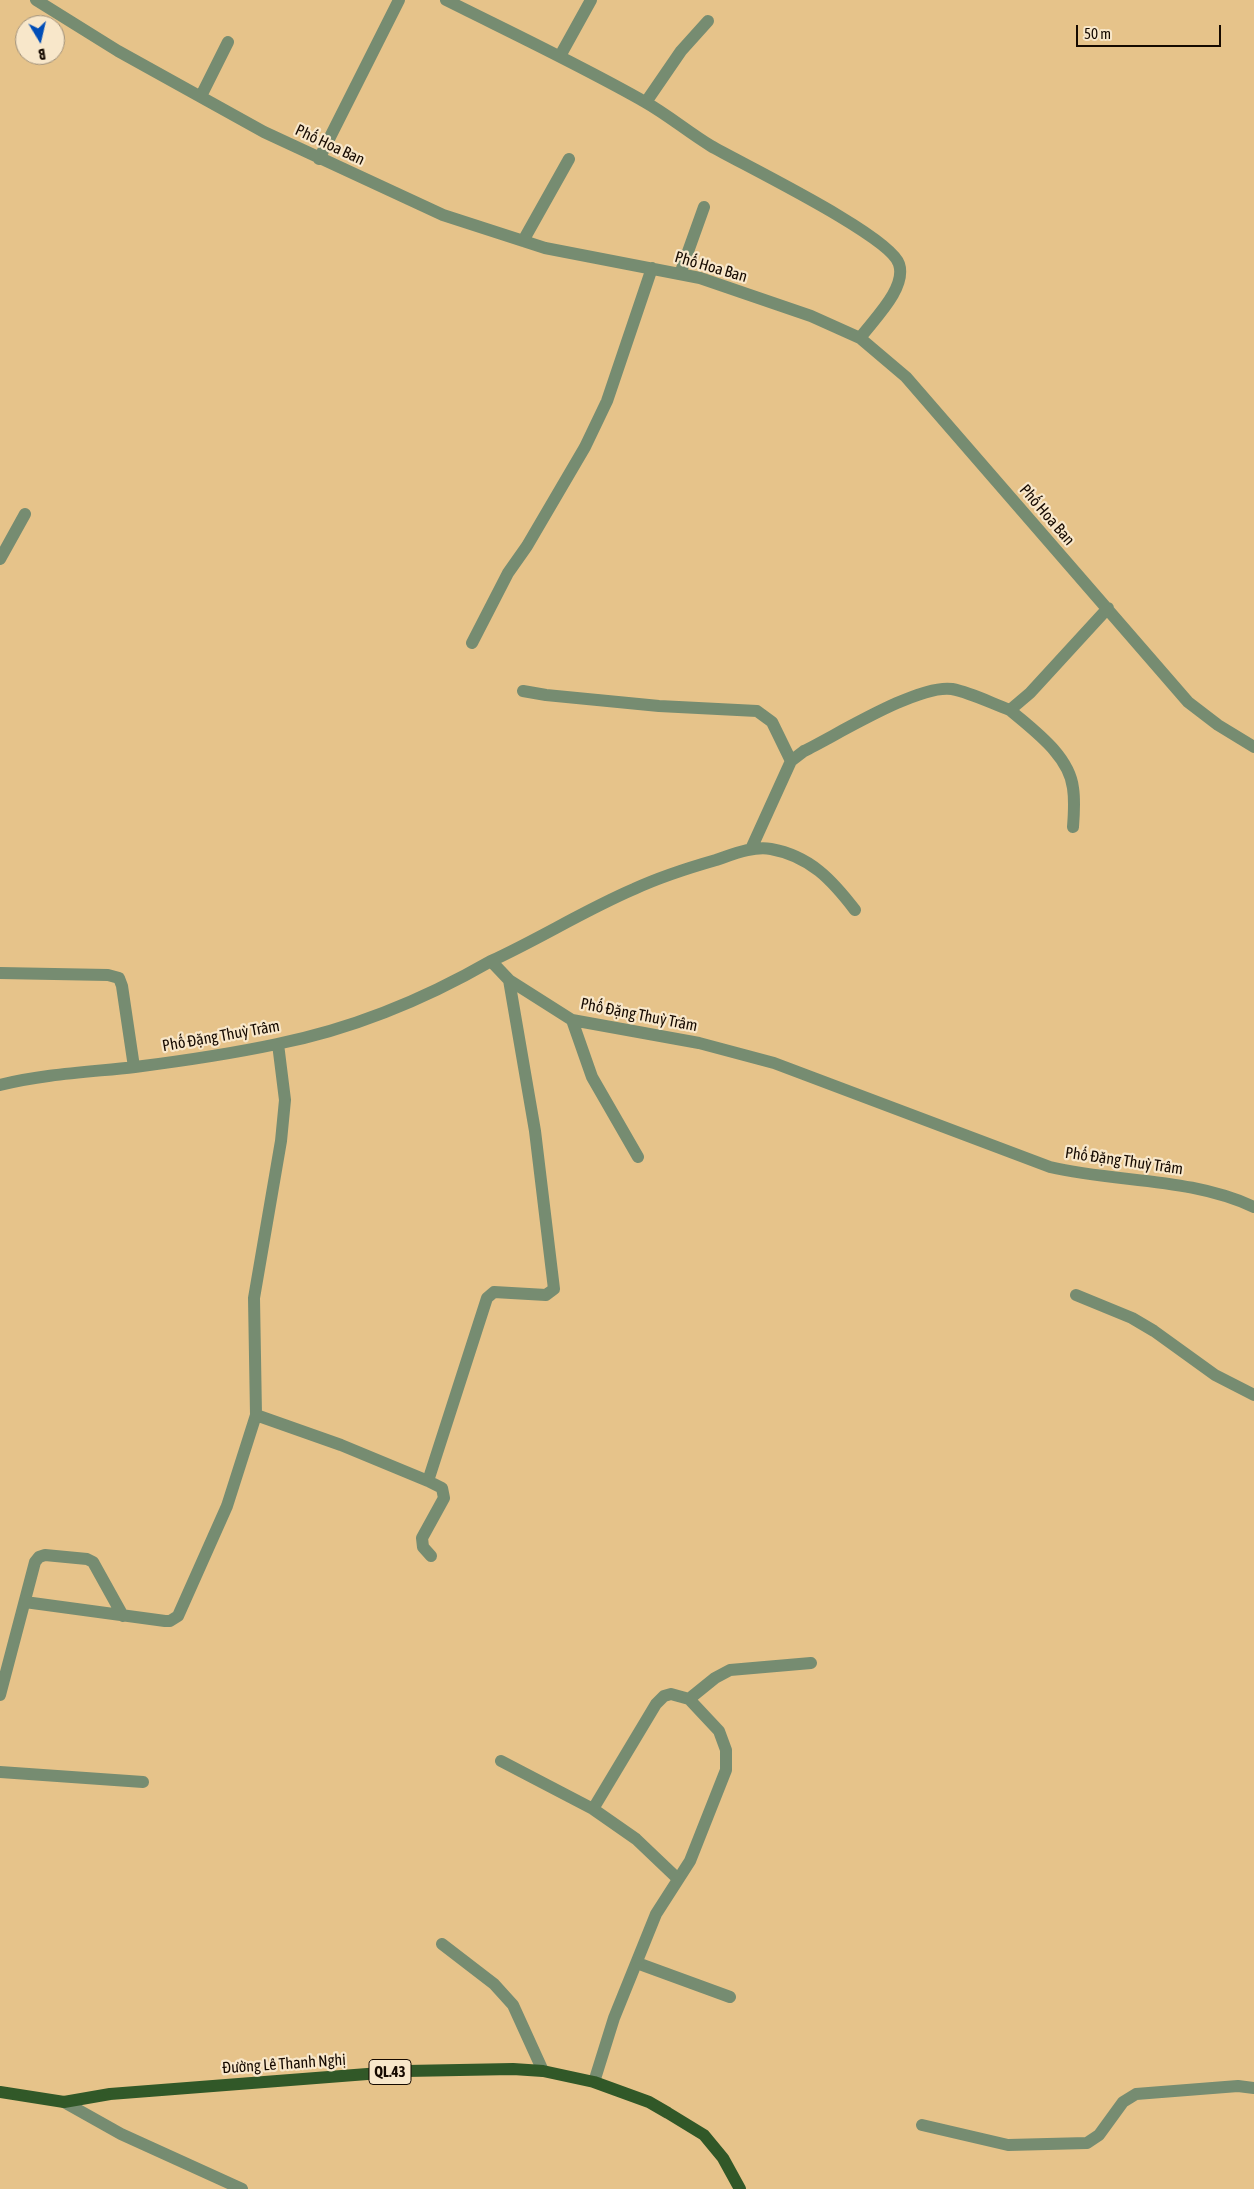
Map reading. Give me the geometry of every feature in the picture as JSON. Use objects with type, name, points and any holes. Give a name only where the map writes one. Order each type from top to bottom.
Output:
[{"type":"main road","name":"Đường Lê Thanh Nghị","points":[[0,2092],[64,2102],[110,2094],[406,2071],[512,2069],[543,2071],[594,2082],[649,2102],[704,2135],[723,2158],[740,2189]]},
{"type":"street","name":"Phố Hoa Ban","points":[[36,0],[118,51],[319,159],[443,215],[546,248],[700,278],[811,316],[860,338],[906,377],[1188,702],[1218,725],[1254,747]]},
{"type":"street","points":[[319,159],[399,0]]},
{"type":"street","points":[[446,0],[560,56],[646,102],[710,145],[787,185],[845,220],[881,245],[899,262],[901,275],[899,286],[860,338]]},
{"type":"street","points":[[560,56],[591,0]]},
{"type":"street","points":[[646,102],[681,51],[708,21]]},
{"type":"street","points":[[201,96],[228,42]]},
{"type":"street","points":[[523,241],[569,159]]},
{"type":"street","points":[[680,274],[704,207]]},
{"type":"street","points":[[472,643],[508,573],[527,546],[585,447],[607,401],[652,268]]},
{"type":"street","points":[[0,559],[25,514]]},
{"type":"street","points":[[1010,710],[1030,693],[1108,608]]},
{"type":"street","points":[[752,849],[791,761],[804,751],[896,704],[936,690],[951,689],[1010,710],[1056,753],[1070,773],[1073,787],[1073,827]]},
{"type":"street","points":[[523,691],[659,706],[757,711],[772,722],[791,761]]},
{"type":"street","points":[[491,961],[633,889],[688,868],[752,849],[769,848],[788,853],[808,862],[836,884],[855,910]]},
{"type":"street","name":"Phố Đặng Thuỳ Trâm","points":[[0,1085],[45,1076],[134,1067],[278,1044],[382,1013],[457,981],[491,961],[509,980],[572,1020],[699,1043],[774,1063],[1050,1167],[1096,1176],[1182,1184],[1254,1207]]},
{"type":"street","points":[[0,973],[108,975],[119,978],[122,986],[134,1067]]},
{"type":"street","points":[[428,1481],[487,1298],[494,1292],[546,1295],[550,1294],[555,1285],[534,1131],[509,980]]},
{"type":"street","points":[[572,1020],[592,1077],[638,1157]]},
{"type":"street","points":[[25,1602],[165,1621],[170,1621],[178,1616],[227,1506],[256,1415],[254,1298],[282,1141],[285,1100],[278,1044]]},
{"type":"street","points":[[1076,1295],[1132,1318],[1154,1331],[1215,1375],[1254,1396]]},
{"type":"street","points":[[256,1415],[341,1445],[442,1488],[444,1493],[422,1538],[423,1547],[431,1556]]},
{"type":"street","points":[[0,1695],[35,1562],[39,1557],[45,1554],[88,1559],[96,1566],[123,1616]]},
{"type":"street","points":[[689,1699],[715,1678],[730,1670],[811,1663]]},
{"type":"street","points":[[593,1809],[659,1700],[671,1694],[689,1699],[719,1731],[727,1760],[725,1777],[690,1861],[656,1914],[614,2018],[594,2082]]},
{"type":"street","points":[[501,1761],[593,1809],[636,1839],[678,1879]]},
{"type":"street","points":[[0,1772],[143,1782]]},
{"type":"street","points":[[442,1944],[494,1984],[513,2005],[543,2071]]},
{"type":"street","points":[[636,1964],[730,1997]]},
{"type":"street","points":[[922,2125],[1008,2145],[1086,2143],[1099,2136],[1123,2102],[1136,2094],[1238,2086],[1254,2088]]},
{"type":"street","points":[[64,2102],[121,2134],[242,2189]]}]
